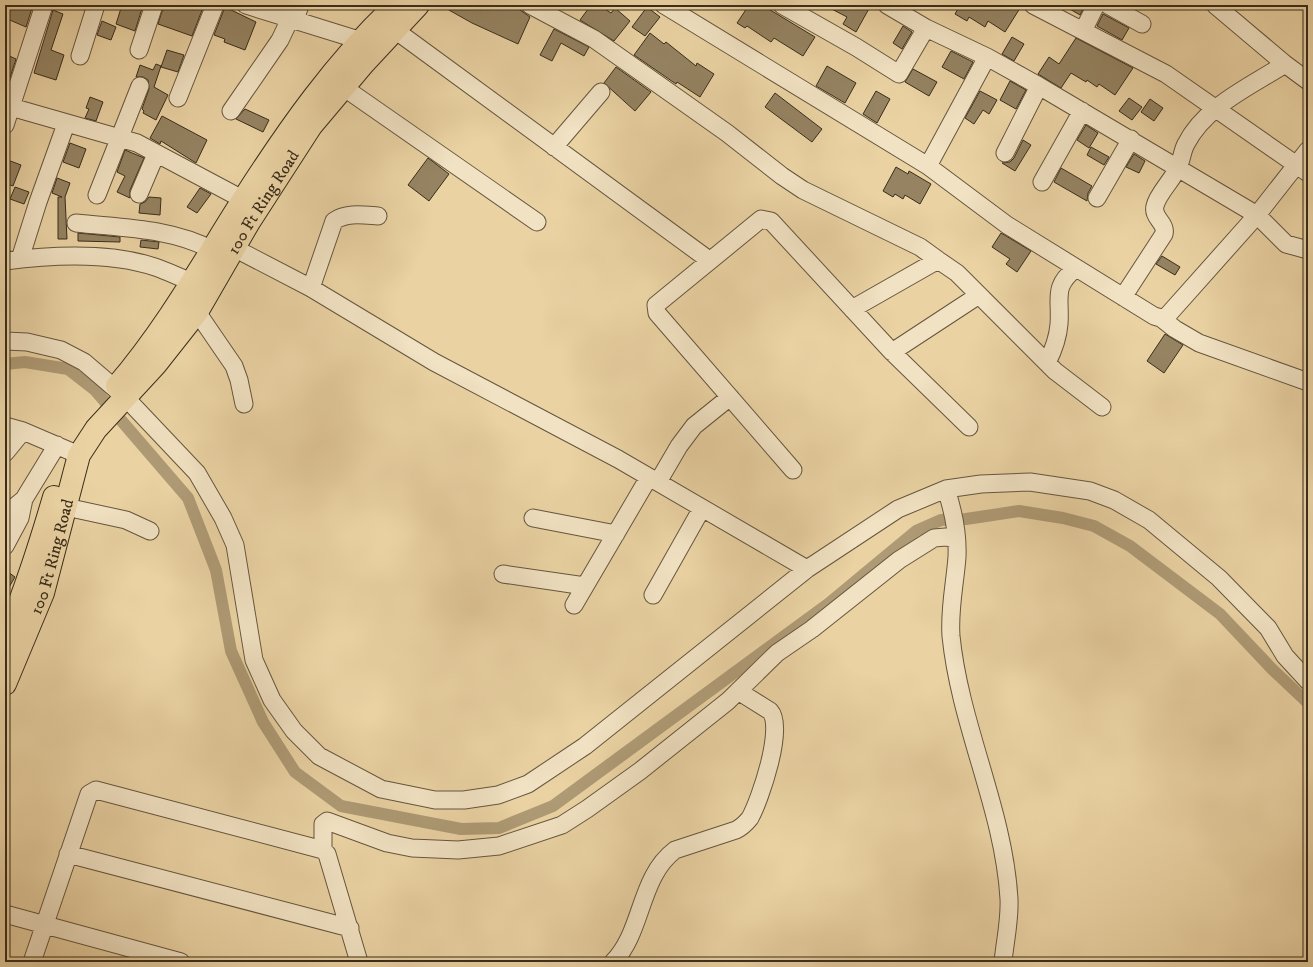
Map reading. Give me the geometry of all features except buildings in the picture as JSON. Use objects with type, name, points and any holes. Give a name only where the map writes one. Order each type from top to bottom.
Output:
[{"type":"main road","name":"100 Ft Ring Road","points":[[5,639],[22,598],[36,558],[68,450],[117,397],[156,364],[197,312],[234,248],[311,126],[362,41],[395,5]]},
{"type":"main road","name":"100 Ft Ring Road","points":[[117,397],[244,200],[315,96],[337,83],[395,30],[418,5]]},
{"type":"main road","name":"100 Ft Ring Road","points":[[5,684],[42,594],[66,507],[68,450]]},
{"type":"street","points":[[44,5],[7,114],[66,124],[121,138],[137,144],[244,200]]},
{"type":"street","points":[[80,56],[96,5]]},
{"type":"street","points":[[139,50],[154,5]]},
{"type":"street","points":[[178,98],[215,5]]},
{"type":"street","points":[[246,5],[295,15],[362,41]]},
{"type":"street","points":[[530,5],[594,39],[727,133],[782,176],[803,190],[920,247],[957,273],[1055,371],[1102,407]]},
{"type":"street","points":[[664,5],[928,166],[1007,225],[1154,316],[1161,318],[1175,329],[1199,343],[1308,382]]},
{"type":"street","points":[[782,5],[856,47],[899,74],[926,28]]},
{"type":"street","points":[[887,5],[926,28],[987,57],[1131,139],[1257,215],[1286,244],[1308,250]]},
{"type":"street","points":[[1033,5],[1166,74],[1302,169]]},
{"type":"street","points":[[1083,31],[1096,5]]},
{"type":"street","points":[[1108,5],[1142,24]]},
{"type":"street","points":[[1215,5],[1285,64],[1308,81]]},
{"type":"street","points":[[231,112],[280,40],[295,15]]},
{"type":"street","points":[[395,30],[709,260]]},
{"type":"street","points":[[928,166],[987,57]]},
{"type":"street","points":[[1123,297],[1164,234],[1164,227],[1156,216],[1155,205],[1178,167],[1185,144],[1198,125],[1214,108],[1285,64]]},
{"type":"street","points":[[337,83],[537,222]]},
{"type":"street","points":[[97,195],[121,138],[140,86]]},
{"type":"street","points":[[1005,153],[1039,86]]},
{"type":"street","points":[[554,147],[601,92]]},
{"type":"street","points":[[1042,182],[1082,111]]},
{"type":"street","points":[[66,124],[38,202],[13,260],[57,257],[114,258],[154,266],[192,282]]},
{"type":"street","points":[[1097,198],[1131,139]]},
{"type":"street","points":[[1161,318],[1167,316],[1257,215],[1302,169],[1308,150]]},
{"type":"street","points":[[139,194],[156,154]]},
{"type":"street","points":[[311,288],[334,221],[340,216],[348,215],[378,216]]},
{"type":"street","points":[[793,470],[657,313],[656,309],[656,305],[760,219],[771,221],[892,352],[969,427]]},
{"type":"street","points":[[76,223],[171,235],[202,244],[212,250]]},
{"type":"street","points":[[234,248],[311,288],[434,362],[654,480],[807,569]]},
{"type":"street","points":[[852,308],[938,260]]},
{"type":"street","points":[[1047,363],[1054,350],[1059,324],[1060,286],[1065,277],[1076,268]]},
{"type":"street","points":[[892,352],[979,295]]},
{"type":"street","points":[[197,312],[234,366],[239,380],[244,404]]},
{"type":"street","points":[[5,340],[27,342],[61,350],[84,362],[117,397],[197,473],[223,518],[235,545],[254,660],[272,700],[294,731],[319,756],[381,788],[435,800],[464,800],[498,795],[528,784],[585,746],[807,569],[898,509],[981,484],[1030,482],[1090,491],[1114,500],[1150,520],[1219,578],[1268,628],[1285,656],[1307,678]]},
{"type":"street","points":[[574,605],[616,534],[694,426],[730,397]]},
{"type":"street","points":[[5,426],[23,431],[68,450],[24,499],[5,515]]},
{"type":"street","points":[[5,453],[23,431]]},
{"type":"street","points":[[948,494],[956,535],[957,556],[951,608],[951,635],[958,684],[995,820],[1006,872],[1009,900],[1008,924],[1003,962]]},
{"type":"street","points":[[5,546],[20,518],[24,499]]},
{"type":"street","points":[[66,507],[126,520],[150,532]]},
{"type":"street","points":[[653,595],[702,508]]},
{"type":"street","points":[[533,518],[616,534]]},
{"type":"street","points":[[323,850],[323,824],[327,821],[387,843],[412,848],[458,850],[482,849],[499,846],[541,834],[562,825],[587,810],[640,771],[738,691],[777,653],[812,629],[899,560],[934,538],[956,535]]},
{"type":"street","points":[[503,574],[585,586]]},
{"type":"street","points":[[613,962],[627,940],[644,897],[658,868],[668,856],[675,850],[736,830],[744,825],[750,817],[770,766],[776,723],[774,716],[770,711],[738,691]]},
{"type":"street","points":[[32,962],[89,794],[96,790],[323,850],[327,854],[359,962]]},
{"type":"street","points":[[68,854],[350,928]]},
{"type":"street","points":[[5,914],[44,923],[181,962]]},
{"type":"waterway","points":[[5,364],[25,362],[68,369],[95,390],[188,498],[216,570],[231,651],[263,722],[295,772],[341,806],[461,829],[499,828],[553,806],[828,604],[916,531],[941,520],[966,519],[1019,511],[1063,518],[1094,526],[1130,546],[1220,614],[1271,668],[1308,703]]}]
